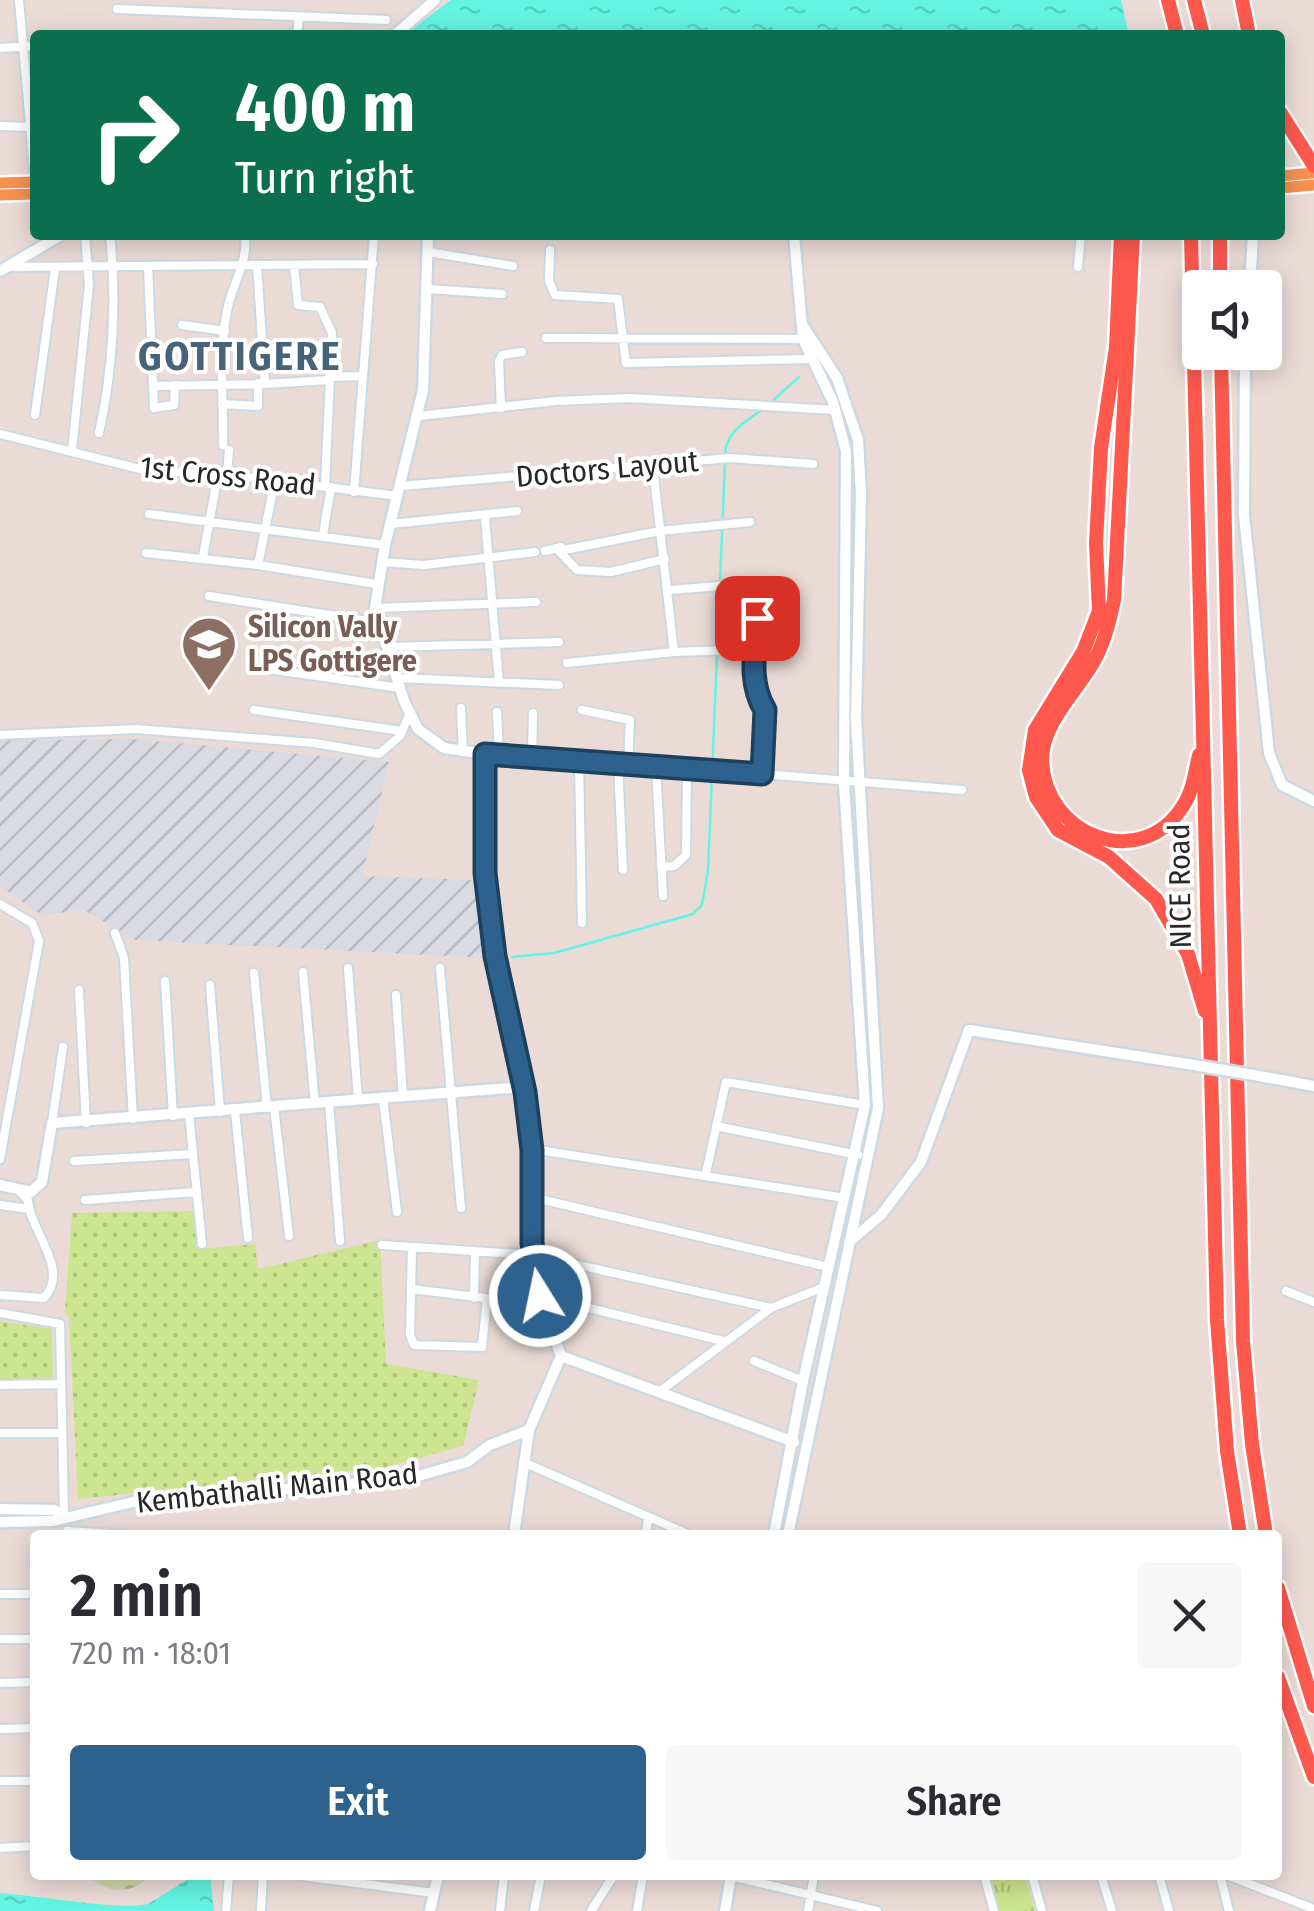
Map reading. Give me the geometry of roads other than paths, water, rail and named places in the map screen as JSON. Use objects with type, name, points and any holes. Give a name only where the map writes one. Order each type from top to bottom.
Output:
[{"type":"highway","points":[[1168,0],[1176,30]]},
{"type":"highway","points":[[1194,0],[1201,30]]},
{"type":"highway","points":[[1242,0],[1248,30]]},
{"type":"highway","points":[[1250,0],[1256,30]]},
{"type":"highway","points":[[1285,121],[1314,170]]},
{"type":"highway","points":[[1122,240],[1116,348],[1101,443],[1096,542],[1099,611],[1083,652],[1035,730],[1029,770],[1036,797],[1058,830],[1123,866],[1168,916],[1197,979],[1211,1042]]},
{"type":"highway","points":[[1133,240],[1114,600],[1096,657],[1044,741],[1045,778],[1060,813],[1078,830],[1110,842],[1145,838],[1167,825],[1186,802],[1203,733]]},
{"type":"highway","name":"NICE Road","points":[[1191,240],[1221,1388],[1239,1530]]},
{"type":"highway","points":[[1220,240],[1220,270]]},
{"type":"highway","name":"NICE Road","points":[[1221,370],[1243,1340],[1252,1444],[1265,1530]]},
{"type":"highway","points":[[1282,1601],[1314,1706]]},
{"type":"highway","points":[[1282,1688],[1314,1776]]},
{"type":"main road","points":[[1285,175],[1314,170]]},
{"type":"main road","points":[[0,183],[30,182]]},
{"type":"main road","points":[[1285,188],[1314,186]]},
{"type":"main road","points":[[0,195],[30,194]]},
{"type":"street","points":[[19,0],[30,94]]},
{"type":"street","points":[[401,30],[434,0]]},
{"type":"street","points":[[118,8],[386,20]]},
{"type":"street","points":[[298,30],[300,18]]},
{"type":"street","points":[[0,48],[30,46]]},
{"type":"street","points":[[0,126],[30,128]]},
{"type":"street","points":[[5,269],[52,240]]},
{"type":"street","points":[[72,450],[89,267],[86,240]]},
{"type":"street","points":[[100,434],[107,399],[114,266],[111,240]]},
{"type":"street","points":[[203,558],[226,448],[218,383],[227,308],[245,264],[246,240]]},
{"type":"street","points":[[354,492],[374,240]]},
{"type":"street","points":[[428,240],[419,416],[385,544],[375,608],[409,715],[435,744],[485,754],[962,790]]},
{"type":"street","points":[[775,1530],[828,1268],[858,1155],[865,1105],[844,784],[844,610],[849,516],[846,451],[836,410],[812,360],[802,325],[794,240]]},
{"type":"street","points":[[1078,267],[1080,240]]},
{"type":"street","points":[[1251,270],[1254,240]]},
{"type":"street","points":[[550,250],[549,281],[555,295],[617,298],[626,363],[812,360]]},
{"type":"street","points":[[428,252],[513,266]]},
{"type":"street","points":[[5,269],[372,264]]},
{"type":"street","points":[[294,265],[298,305],[320,307],[332,333],[324,535]]},
{"type":"street","points":[[148,266],[154,408],[174,405],[175,385]]},
{"type":"street","points":[[222,404],[258,406],[262,383],[256,266]]},
{"type":"street","points":[[35,415],[55,269]]},
{"type":"street","points":[[428,289],[502,294]]},
{"type":"street","points":[[182,325],[224,331]]},
{"type":"street","points":[[546,338],[808,339]]},
{"type":"street","points":[[789,1530],[849,1242],[871,1158],[878,1108],[858,783],[858,440],[837,378],[808,339]]},
{"type":"street","points":[[501,408],[502,355],[522,352]]},
{"type":"street","points":[[1245,370],[1244,515],[1269,753],[1282,785],[1314,801]]},
{"type":"street","points":[[154,386],[363,376]]},
{"type":"street","points":[[419,416],[630,398],[836,410]]},
{"type":"street","name":"1st Cross Road","points":[[0,434],[144,470],[275,480],[354,492],[400,491]]},
{"type":"street","name":"Doctors Layout","points":[[400,491],[724,459],[813,464]]},
{"type":"street","points":[[652,468],[670,590],[674,652]]},
{"type":"street","points":[[258,564],[275,480]]},
{"type":"street","points":[[391,524],[517,511]]},
{"type":"street","points":[[149,514],[385,544]]},
{"type":"street","points":[[486,516],[500,682]]},
{"type":"street","points":[[381,562],[424,564],[489,558],[660,531],[750,522]]},
{"type":"street","points":[[560,547],[560,558],[577,570],[611,572],[664,559]]},
{"type":"street","points":[[146,553],[258,564],[376,584]]},
{"type":"street","points":[[670,590],[757,583],[754,694],[765,710],[762,774]]},
{"type":"street","points":[[209,596],[380,622]]},
{"type":"street","points":[[375,608],[536,602]]},
{"type":"street","points":[[388,647],[559,642]]},
{"type":"street","points":[[567,663],[674,652],[755,649]]},
{"type":"street","points":[[261,668],[399,683],[559,685]]},
{"type":"street","points":[[460,708],[463,752]]},
{"type":"street","points":[[254,710],[402,731]]},
{"type":"street","points":[[582,710],[630,720],[628,764]]},
{"type":"street","points":[[497,712],[499,755]]},
{"type":"street","points":[[532,758],[533,714]]},
{"type":"street","points":[[0,734],[136,728],[314,743],[379,754],[402,731],[409,715]]},
{"type":"street","points":[[485,754],[484,847],[489,911],[524,1087],[532,1150],[533,1255],[542,1300],[561,1356],[529,1430],[515,1530]]},
{"type":"street","points":[[578,761],[582,923]]},
{"type":"street","points":[[618,764],[623,870]]},
{"type":"street","points":[[656,766],[663,896]]},
{"type":"street","points":[[661,867],[674,866],[686,855],[687,768]]},
{"type":"street","points":[[0,905],[32,923],[39,941],[0,1159]]},
{"type":"street","points":[[115,933],[124,958],[134,1119]]},
{"type":"street","points":[[348,968],[358,1100]]},
{"type":"street","points":[[440,968],[460,1208]]},
{"type":"street","points":[[303,972],[315,1104]]},
{"type":"street","points":[[254,973],[289,1236]]},
{"type":"street","points":[[165,981],[173,1116]]},
{"type":"street","points":[[210,985],[220,1112]]},
{"type":"street","points":[[79,990],[86,1123]]},
{"type":"street","points":[[396,995],[403,1097]]},
{"type":"street","points":[[849,1242],[881,1215],[921,1162],[969,1030],[1314,1086]]},
{"type":"street","points":[[10,1188],[31,1192],[42,1182],[63,1047]]},
{"type":"street","points":[[706,1173],[726,1082],[865,1105]]},
{"type":"street","points":[[52,1123],[524,1087]]},
{"type":"street","points":[[383,1098],[397,1212]]},
{"type":"street","points":[[329,1103],[340,1240]]},
{"type":"street","points":[[235,1111],[248,1238]]},
{"type":"street","points":[[189,1114],[202,1244]]},
{"type":"street","points":[[716,1126],[858,1155]]},
{"type":"street","points":[[532,1150],[706,1173],[845,1198]]},
{"type":"street","points":[[74,1161],[193,1154]]},
{"type":"street","points":[[0,1174],[10,1188],[28,1200],[28,1210],[51,1261],[50,1292],[40,1298],[0,1295]]},
{"type":"street","points":[[84,1200],[197,1192]]},
{"type":"street","points":[[531,1197],[828,1268]]},
{"type":"street","points":[[0,1205],[28,1210]]},
{"type":"street","points":[[835,1238],[849,1242]]},
{"type":"street","points":[[382,1245],[533,1255],[771,1308]]},
{"type":"street","points":[[412,1248],[410,1336],[414,1344],[482,1347],[487,1299]]},
{"type":"street","points":[[474,1298],[475,1252]]},
{"type":"street","points":[[659,1392],[771,1308],[824,1287]]},
{"type":"street","points":[[412,1290],[474,1298],[542,1300],[723,1341]]},
{"type":"street","points":[[1286,1291],[1314,1302]]},
{"type":"street","points":[[0,1313],[60,1324],[60,1432],[66,1530]]},
{"type":"street","points":[[561,1356],[804,1446]]},
{"type":"street","points":[[754,1361],[803,1381]]},
{"type":"street","points":[[0,1384],[60,1384]]},
{"type":"street","name":"Kembathalli Main Road","points":[[0,1522],[53,1521],[133,1502],[408,1479],[468,1462],[506,1437],[529,1430]]},
{"type":"street","points":[[0,1433],[60,1432]]},
{"type":"street","points":[[523,1462],[679,1530]]},
{"type":"street","name":"Kembathalli Main Road","points":[[0,1510],[54,1510],[67,1515]]},
{"type":"street","points":[[647,1530],[648,1516]]},
{"type":"street","points":[[0,1594],[30,1594]]},
{"type":"street","points":[[0,1639],[30,1639]]},
{"type":"street","points":[[0,1683],[30,1682]]},
{"type":"street","points":[[0,1730],[30,1728]]},
{"type":"street","points":[[0,1782],[30,1781]]},
{"type":"street","points":[[0,1848],[30,1846]]},
{"type":"street","points":[[226,1911],[229,1880]]},
{"type":"street","points":[[262,1911],[263,1880]]},
{"type":"street","points":[[354,1880],[434,1893]]},
{"type":"street","points":[[430,1911],[437,1880]]},
{"type":"street","points":[[500,1911],[503,1880]]},
{"type":"street","points":[[540,1880],[534,1910],[547,1911]]},
{"type":"street","points":[[592,1911],[611,1880]]},
{"type":"street","points":[[637,1911],[642,1880]]},
{"type":"street","points":[[725,1911],[730,1880]]},
{"type":"street","points":[[747,1880],[877,1911]]},
{"type":"street","points":[[808,1911],[813,1880]]},
{"type":"street","points":[[985,1880],[994,1911]]},
{"type":"street","points":[[1033,1880],[1042,1911]]},
{"type":"street","points":[[1103,1880],[1112,1911]]},
{"type":"street","points":[[1161,1880],[1170,1911]]},
{"type":"street","points":[[1221,1880],[1229,1911]]},
{"type":"street","points":[[1241,1880],[1314,1909]]},
{"type":"water","points":[[451,0],[1121,0],[1128,30],[411,30]]},
{"type":"water","points":[[187,1880],[211,1880],[214,1911],[0,1911],[0,1893],[98,1904],[148,1904]]},
{"type":"waterway","points":[[769,404],[799,377]]},
{"type":"waterway","points":[[725,454],[733,433],[763,409]]},
{"type":"waterway","points":[[512,957],[554,953],[693,914],[702,905],[708,870],[725,462]]},
{"type":"place","name":"Silicon Vally LPS Gottigere","points":[[209,693]]},
{"type":"district","name":"GOTTIGERE","points":[[240,357]]}]
